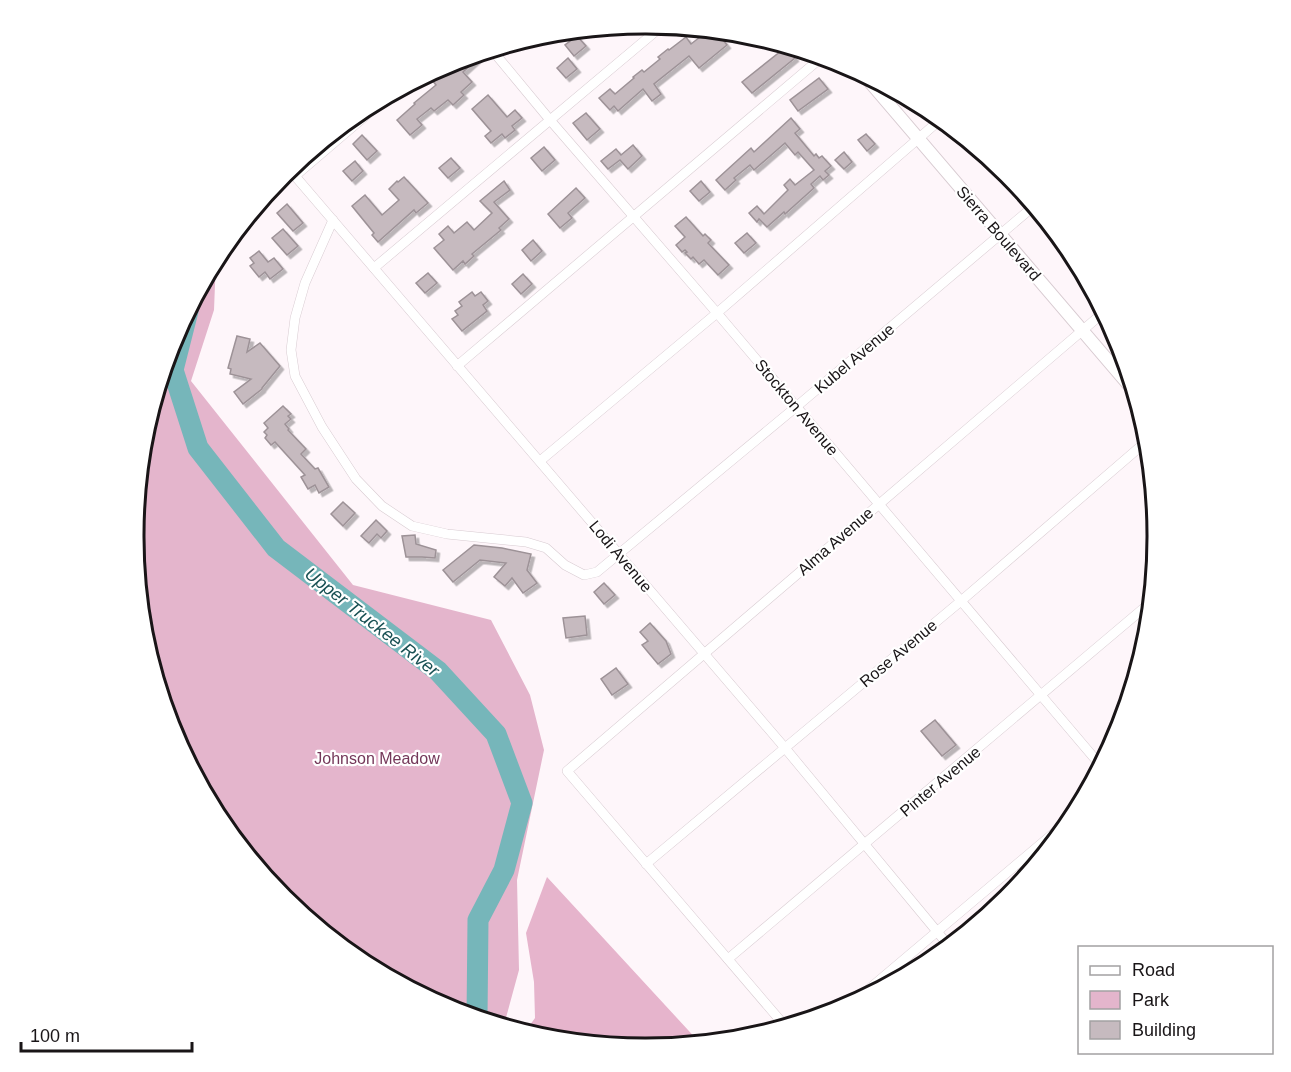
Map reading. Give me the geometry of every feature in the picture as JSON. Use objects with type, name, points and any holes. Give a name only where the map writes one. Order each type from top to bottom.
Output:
[{"type":"street","points":[[374,268],[652,34]]},
{"type":"street","name":"Stockton Avenue","points":[[498,57],[1095,759]]},
{"type":"street","points":[[457,366],[814,64]]},
{"type":"street","name":"Sierra Boulevard","points":[[879,93],[1120,376]]},
{"type":"street","points":[[540,461],[717,313],[934,126]]},
{"type":"street","name":"Lodi Avenue","points":[[296,177],[784,748],[943,939]]},
{"type":"street","name":"Kubel Avenue","points":[[333,220],[305,283],[291,350],[295,376],[322,427],[356,479],[382,506],[412,526],[447,534],[526,542],[546,548],[565,565],[584,575],[597,572],[1028,211]]},
{"type":"street","name":"Alma Avenue","points":[[646,864],[567,771],[1097,318]]},
{"type":"street","name":"Rose Avenue","points":[[646,864],[961,601],[1139,448]]},
{"type":"street","name":"Pinter Avenue","points":[[728,959],[1141,610]]},
{"type":"street","points":[[881,978],[1041,843]]},
{"type":"street","points":[[646,864],[779,1019]]},
{"type":"green space","name":"Johnson Meadow","points":[[215,278],[214,310],[191,381],[353,585],[491,620],[530,695],[544,750],[517,880],[519,970],[506,1017],[484,1011],[424,986],[367,953],[340,934],[291,891],[248,841],[211,787],[182,728],[161,666],[148,601],[145,569],[145,503],[148,471],[161,406],[182,344]]},
{"type":"shaded area","points":[[547,877],[692,1035],[646,1038],[613,1036],[580,1033],[531,1024],[535,1018],[534,982],[526,933]]},
{"type":"building","points":[[686,37],[691,44],[699,38],[724,41],[727,45],[699,68],[689,56],[654,84],[661,94],[652,101],[643,89],[618,111],[614,106],[610,110],[599,98],[610,89],[615,94],[633,77],[642,70],[644,72],[660,59],[658,57]]},
{"type":"building","points":[[580,39],[586,46],[574,56],[565,45],[571,40]]},
{"type":"building","points":[[778,53],[795,58],[752,93],[742,82]]},
{"type":"building","points":[[568,58],[577,69],[566,78],[557,68]]},
{"type":"building","points":[[468,67],[463,72],[472,82],[461,92],[464,95],[453,105],[448,100],[434,111],[431,108],[417,119],[422,125],[410,135],[397,120],[436,85],[434,82]]},
{"type":"building","points":[[819,78],[828,89],[798,111],[790,100]]},
{"type":"building","points":[[488,95],[507,117],[515,110],[522,118],[512,126],[515,130],[505,138],[502,134],[491,143],[485,136],[491,131],[472,109]]},
{"type":"building","points":[[586,113],[600,129],[587,140],[573,123]]},
{"type":"building","points":[[791,118],[800,129],[795,133],[814,156],[816,154],[819,158],[822,156],[831,166],[825,171],[829,175],[823,180],[820,176],[811,184],[814,188],[767,227],[759,219],[757,222],[749,213],[757,206],[764,214],[788,190],[784,185],[790,179],[795,185],[814,170],[798,152],[795,155],[785,143],[754,170],[750,165],[734,178],[736,180],[725,190],[716,180],[751,148],[754,152]]},
{"type":"building","points":[[866,134],[875,144],[867,151],[858,140]]},
{"type":"building","points":[[362,135],[377,151],[367,160],[353,144]]},
{"type":"building","points":[[633,145],[642,156],[628,169],[620,160],[608,169],[601,161],[616,149],[621,155]]},
{"type":"building","points":[[544,147],[555,160],[542,171],[531,158]]},
{"type":"building","points":[[844,152],[852,162],[844,169],[835,160]]},
{"type":"building","points":[[451,158],[460,168],[448,178],[439,168]]},
{"type":"building","points":[[355,161],[363,171],[352,181],[343,171]]},
{"type":"building","points":[[404,177],[428,203],[416,213],[414,210],[378,242],[372,235],[374,233],[352,206],[365,195],[382,215],[399,200],[389,189]]},
{"type":"building","points":[[504,181],[510,190],[494,202],[509,219],[499,228],[501,230],[472,254],[474,256],[465,264],[463,261],[453,270],[434,248],[444,240],[439,234],[448,226],[454,233],[467,222],[474,230],[492,213],[480,201]]},
{"type":"building","points":[[701,181],[710,192],[699,201],[690,191]]},
{"type":"building","points":[[576,188],[585,198],[568,213],[572,218],[560,228],[548,214]]},
{"type":"building","points":[[287,204],[303,223],[293,231],[277,213]]},
{"type":"building","points":[[686,217],[703,236],[705,234],[711,240],[708,243],[729,265],[718,275],[704,260],[699,264],[685,253],[687,252],[685,250],[682,252],[676,245],[685,237],[675,226]]},
{"type":"building","points":[[283,229],[298,246],[287,255],[272,238]]},
{"type":"building","points":[[747,233],[756,243],[744,253],[735,243]]},
{"type":"building","points":[[533,240],[542,251],[531,261],[522,250]]},
{"type":"building","points":[[259,251],[268,262],[274,258],[283,269],[270,279],[265,272],[259,277],[250,266],[254,263],[250,258]]},
{"type":"building","points":[[428,273],[437,283],[425,293],[416,283]]},
{"type":"building","points":[[523,274],[532,284],[521,294],[512,284]]},
{"type":"building","points":[[472,292],[475,296],[481,292],[488,301],[483,305],[487,311],[462,331],[452,319],[458,315],[455,311],[462,306],[459,302]]},
{"type":"building","points":[[237,336],[250,339],[247,352],[260,343],[280,366],[262,389],[243,404],[234,392],[251,379],[230,374],[231,369],[228,368]]},
{"type":"building","points":[[283,406],[291,414],[288,416],[291,419],[285,424],[288,430],[306,449],[301,454],[315,469],[318,468],[329,487],[319,493],[315,485],[308,489],[301,477],[305,475],[275,442],[271,445],[265,438],[267,435],[264,432],[268,428],[264,423]]},
{"type":"building","points":[[343,502],[355,513],[343,526],[331,514]]},
{"type":"building","points":[[376,520],[387,531],[381,538],[377,534],[369,543],[361,536]]},
{"type":"building","points":[[415,535],[416,544],[436,550],[435,558],[406,557],[402,536]]},
{"type":"building","points":[[474,545],[531,554],[527,570],[537,583],[523,593],[512,578],[505,586],[494,577],[506,563],[480,560],[453,582],[443,570]]},
{"type":"building","points":[[604,583],[615,595],[604,604],[594,592]]},
{"type":"building","points":[[585,616],[587,635],[566,638],[563,618]]},
{"type":"building","points":[[650,623],[666,641],[671,654],[658,664],[642,645],[648,641],[640,632]]},
{"type":"building","points":[[616,668],[628,684],[612,695],[601,679]]},
{"type":"building","points":[[935,720],[956,745],[942,756],[921,731]]},
{"type":"waterway","name":"Upper Truckee River","points":[[174,368],[198,448],[276,548],[438,671],[496,734],[522,803],[504,870],[478,920],[477,1008]]}]
